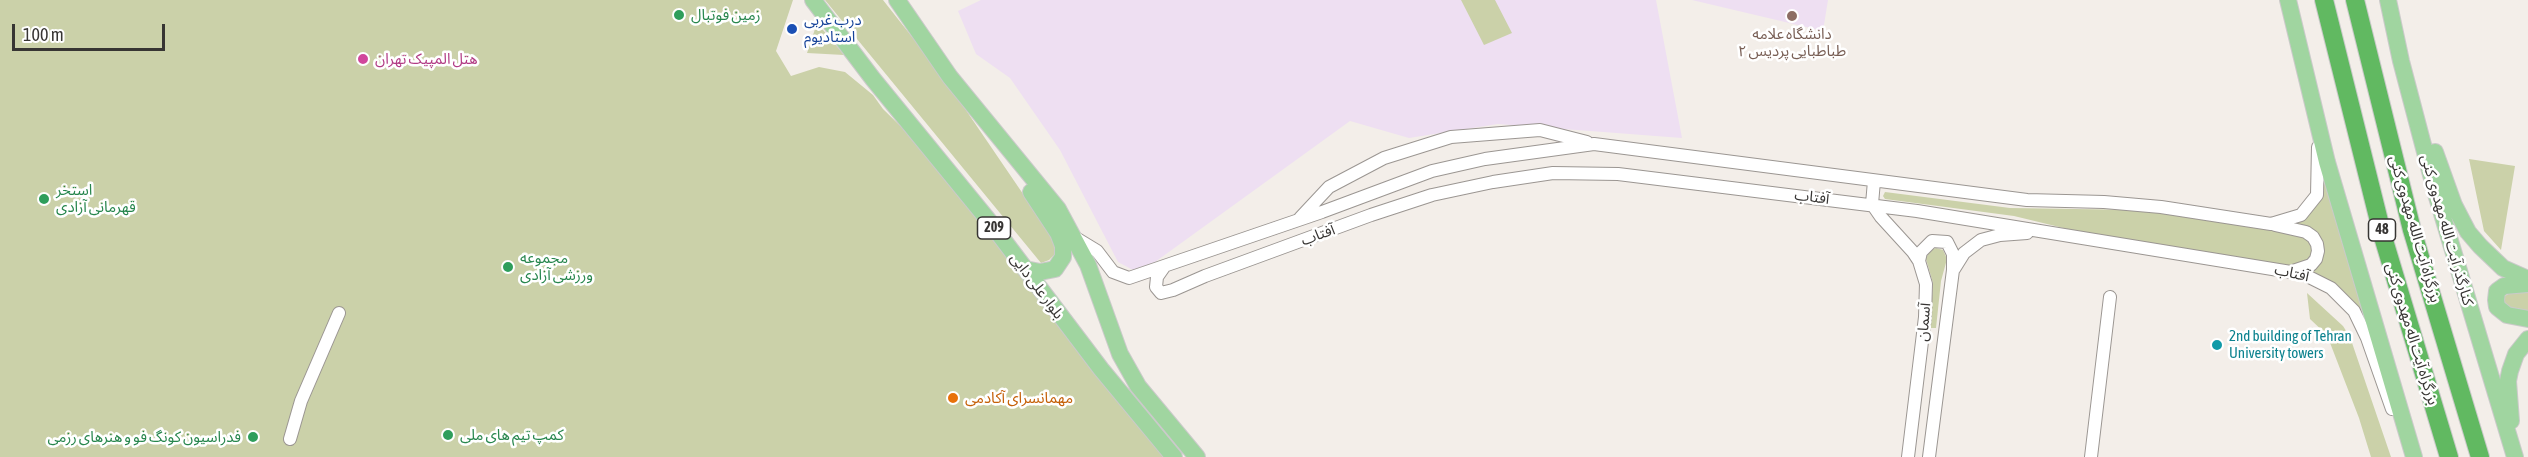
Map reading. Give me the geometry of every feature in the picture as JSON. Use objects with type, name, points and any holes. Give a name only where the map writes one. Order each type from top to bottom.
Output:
[{"type":"highway","name":"بزرگراه آیت اله مهدوی کنی","points":[[2324,0],[2384,237],[2449,457]]},
{"type":"highway","name":"بزرگراه آیت الله مهدوی کنی","points":[[2355,0],[2412,230],[2480,457]]},
{"type":"main road","name":"بلوار علی دایی","points":[[813,0],[1101,369],[1174,457]]},
{"type":"main road","points":[[2288,0],[2317,125],[2414,457]]},
{"type":"main road","name":"کنارگذر آیت الله مهدوی کنی","points":[[2388,0],[2401,61],[2464,293],[2516,457]]},
{"type":"main road","points":[[899,2],[950,76],[1058,210],[1088,265],[1120,354],[1138,386],[1197,457]]},
{"type":"main road","points":[[2418,124],[2430,140],[2454,205],[2468,232],[2503,268],[2528,279]]},
{"type":"main road","points":[[1002,141],[1058,233],[1063,246],[1063,257],[1055,268],[1040,272],[1024,269]]},
{"type":"main road","points":[[2528,284],[2504,286],[2497,291],[2496,300],[2497,308],[2507,315],[2528,319]]},
{"type":"main road","points":[[2516,457],[2511,427],[2508,381],[2516,354],[2528,339]]},
{"type":"street","name":"آفتاب","points":[[1074,237],[1096,251],[1113,272],[1129,278],[1432,171],[1485,159],[1597,145],[2027,200],[2104,202],[2161,207],[2271,224],[2301,215],[2317,195],[2319,183],[2317,125]]},
{"type":"street","points":[[1298,220],[1329,186],[1384,158],[1451,137],[1540,130],[1597,145]]},
{"type":"street","name":"آفتاب","points":[[1164,267],[1157,277],[1156,287],[1161,293],[1371,215],[1432,195],[1493,182],[1553,173],[1618,174],[1872,204],[2110,244],[2292,271],[2311,277],[2331,288],[2354,311],[2367,338],[2393,410],[2408,439]]},
{"type":"street","points":[[1872,204],[1875,181]]},
{"type":"street","name":"آسمان","points":[[1872,204],[1919,261],[1926,284],[1926,317],[1908,457]]},
{"type":"street","points":[[2271,224],[2306,232],[2317,244],[2316,259],[2310,265],[2292,271]]},
{"type":"street","points":[[1953,270],[1964,252],[1981,240],[2000,234],[2049,232]]},
{"type":"street","points":[[1919,261],[1926,245],[1932,241],[1944,241],[1947,242],[1953,254],[1953,270]]},
{"type":"street","name":"آسمان","points":[[1929,457],[1953,270]]},
{"type":"street","points":[[2091,457],[2110,297]]},
{"type":"street","points":[[290,439],[301,401],[339,313]]},
{"type":"shaded area","points":[[981,0],[1656,0],[1682,138],[1498,124],[1409,138],[1350,121],[1155,262],[1133,270],[1118,262],[1060,150],[1010,78],[976,54],[958,11]]},
{"type":"shaded area","name":"دانشگاه علامه طباطبایی پردیس ۲","points":[[1692,0],[1828,0],[1823,31]]},
{"type":"green space","name":"مجموعه ورزشی آزادی","points":[[0,0],[793,0],[776,51],[791,76],[819,67],[845,72],[873,95],[883,109],[929,154],[1165,457],[0,457]]},
{"type":"green space","points":[[825,0],[883,0],[942,75],[1051,235],[1056,253],[1049,260],[1041,263]]},
{"type":"green space","points":[[1461,0],[1495,0],[1512,33],[1484,45]]},
{"type":"green space","points":[[817,23],[830,38],[844,55],[807,53]]},
{"type":"green space","points":[[2469,159],[2515,166],[2501,250],[2484,231]]},
{"type":"green space","points":[[2323,177],[2381,361],[2357,308],[2350,298],[2334,284],[2310,271],[2324,254],[2322,242],[2290,223]]},
{"type":"green space","points":[[1885,192],[2010,208],[2141,210],[2219,220],[2304,236],[2312,245],[2313,251],[2311,259],[2294,266],[2283,266],[2117,241],[2014,216],[1885,199],[1883,196]]},
{"type":"green space","points":[[1936,248],[1943,250],[1947,259],[1941,281],[1936,328],[1930,328],[1933,283],[1926,259],[1929,251]]},
{"type":"green space","points":[[2515,290],[2528,290],[2528,314],[2504,305],[2505,296]]},
{"type":"green space","points":[[2307,293],[2343,326],[2350,337],[2391,457],[2371,457],[2359,418],[2327,335],[2310,319]]},
{"type":"place","name":"زمین فوتبال","points":[[679,15]]},
{"type":"place","name":"دانشگاه علامه طباطبایی پردیس ۲","points":[[1792,16]]},
{"type":"place","name":"درب غربی استادیوم","points":[[792,29]]},
{"type":"place","name":"هتل المپیک تهران","points":[[363,59]]},
{"type":"place","name":"استخر قهرمانی آزادی","points":[[44,199]]},
{"type":"place","name":"مجموعه ورزشی آزادی","points":[[508,267]]},
{"type":"place","name":"2nd building of Tehran University towers","points":[[2217,345]]},
{"type":"place","name":"مهمانسرای آکادمی","points":[[953,398]]},
{"type":"place","name":"کمپ تیم های ملی","points":[[448,435]]},
{"type":"place","name":"فدراسیون کونگ فو و هنرهای رزمی","points":[[253,437]]}]
